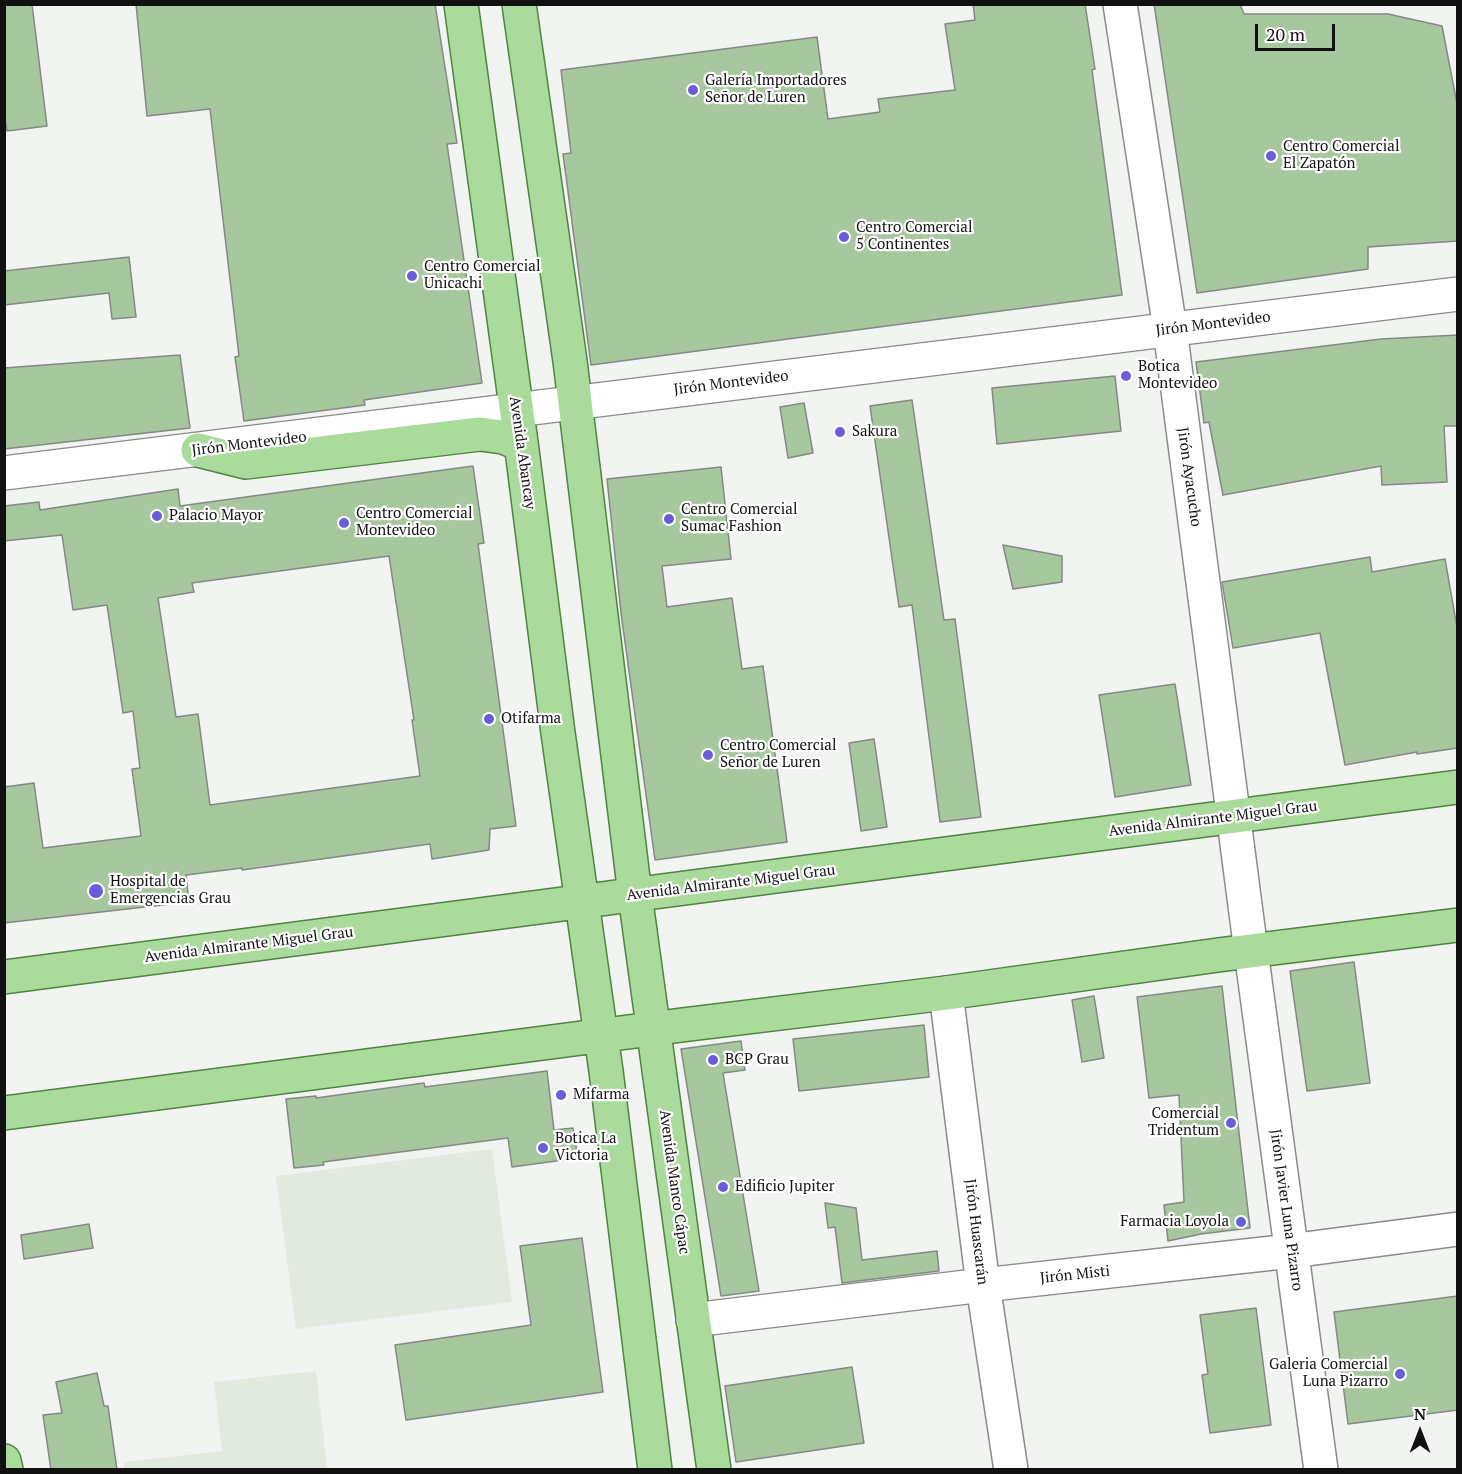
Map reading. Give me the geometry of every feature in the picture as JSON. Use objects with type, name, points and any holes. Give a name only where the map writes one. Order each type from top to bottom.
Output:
[{"type":"main road","name":"Avenida Abancay","points":[[461,4],[583,908]]},
{"type":"main road","points":[[519,4],[575,402],[636,901]]},
{"type":"main road","points":[[198,450],[246,462],[480,434],[503,437],[521,444]]},
{"type":"main road","name":"Avenida Almirante Miguel Grau","points":[[4,977],[583,908],[1235,822],[1458,787]]},
{"type":"main road","name":"Avenida Manco Cápac","points":[[636,901],[714,1470]]},
{"type":"main road","points":[[583,908],[656,1470]]},
{"type":"main road","points":[[4,1113],[651,1015],[946,993],[1249,940],[1458,925]]},
{"type":"main road","points":[[4,1461],[6,1470]]},
{"type":"street","name":"Jirón Ayacucho","points":[[1120,4],[1170,329],[1249,940]]},
{"type":"street","name":"Jirón Montevideo","points":[[4,473],[1458,294]]},
{"type":"street","name":"Jirón Javier Luna Pizarro","points":[[1249,940],[1322,1470]]},
{"type":"street","name":"Jirón Huascarán","points":[[946,993],[983,1285],[1011,1470]]},
{"type":"street","name":"Jirón Misti","points":[[693,1320],[1291,1251],[1458,1229]]},
{"type":"shaded area","points":[[492,1149],[512,1302],[296,1329],[276,1176]]},
{"type":"shaded area","points":[[316,1371],[327,1469],[124,1469],[124,1462],[222,1451],[214,1382]]},
{"type":"building","points":[[4,4],[32,4],[47,126],[7,131],[4,114]]},
{"type":"building","points":[[136,4],[435,4],[457,143],[447,144],[482,383],[364,400],[365,405],[244,421],[235,357],[239,356],[210,109],[147,116]]},
{"type":"building","name":"Centro Comercial 5 Continentes","points":[[973,4],[1085,4],[1122,295],[591,365],[563,154],[571,153],[561,70],[817,37],[828,119],[880,112],[878,99],[955,90],[945,24],[975,20]]},
{"type":"building","name":"Centro Comercial El Zapatón","points":[[1154,4],[1240,4],[1244,14],[1388,14],[1442,26],[1458,109],[1458,241],[1368,247],[1368,269],[1197,293]]},
{"type":"building","points":[[129,257],[136,317],[112,319],[109,293],[4,305],[4,271]]},
{"type":"building","points":[[1458,335],[1458,426],[1444,426],[1447,482],[1382,485],[1381,466],[1223,495],[1209,422],[1204,423],[1196,362],[1381,339]]},
{"type":"building","points":[[180,355],[190,428],[4,449],[4,368]]},
{"type":"building","points":[[1115,376],[1121,431],[997,444],[992,388]]},
{"type":"building","points":[[912,400],[944,620],[955,619],[981,817],[940,822],[912,605],[899,607],[870,406]]},
{"type":"building","points":[[804,403],[813,453],[788,458],[780,407]]},
{"type":"building","points":[[473,466],[484,543],[478,544],[516,826],[490,829],[489,850],[432,859],[430,844],[242,870],[242,868],[186,875],[189,902],[4,923],[4,787],[34,783],[43,848],[141,836],[132,769],[140,768],[133,711],[123,713],[107,605],[73,610],[62,535],[4,541],[4,506],[39,502],[40,510],[178,489],[180,506]],"holes":[[[389,556],[414,720],[412,720],[420,776],[210,805],[198,714],[176,717],[158,598],[194,592],[192,583]]]},
{"type":"building","name":"Centro Comercial Señor de Luren","points":[[721,467],[731,559],[662,566],[667,607],[732,598],[742,669],[763,666],[787,842],[655,860],[621,613],[607,479]]},
{"type":"building","points":[[1003,545],[1062,556],[1062,582],[1013,589]]},
{"type":"building","points":[[1370,557],[1372,572],[1445,559],[1458,633],[1458,748],[1417,754],[1417,752],[1345,765],[1320,633],[1233,648],[1222,582]]},
{"type":"building","points":[[1175,684],[1191,785],[1115,797],[1099,695]]},
{"type":"building","points":[[874,739],[887,827],[861,831],[849,743]]},
{"type":"building","points":[[1354,962],[1370,1083],[1307,1091],[1290,971]]},
{"type":"building","points":[[1222,986],[1250,1228],[1168,1241],[1164,1205],[1184,1202],[1179,1095],[1149,1098],[1137,997]]},
{"type":"building","points":[[1094,996],[1104,1058],[1082,1062],[1072,1000]]},
{"type":"building","points":[[924,1025],[929,1077],[799,1091],[793,1039]]},
{"type":"building","name":"Edificio Jupiter","points":[[741,1041],[745,1070],[723,1073],[759,1291],[721,1296],[681,1049]]},
{"type":"building","points":[[547,1071],[554,1130],[573,1128],[578,1158],[512,1167],[508,1138],[323,1162],[324,1165],[294,1168],[286,1099],[316,1096],[316,1098],[424,1083],[425,1087]]},
{"type":"building","points":[[825,1203],[856,1208],[862,1260],[937,1251],[939,1271],[842,1283],[835,1227],[828,1228]]},
{"type":"building","points":[[89,1224],[93,1248],[24,1259],[21,1235]]},
{"type":"building","points":[[582,1238],[603,1392],[406,1420],[395,1345],[531,1325],[520,1246]]},
{"type":"building","name":"Galeria Comercial Luna Pizarro","points":[[1458,1296],[1458,1410],[1348,1424],[1334,1312]]},
{"type":"building","points":[[1256,1308],[1271,1425],[1210,1433],[1202,1375],[1208,1374],[1200,1315]]},
{"type":"building","points":[[852,1367],[864,1443],[736,1462],[725,1386]]},
{"type":"building","points":[[97,1373],[104,1406],[108,1406],[117,1470],[51,1470],[43,1415],[62,1413],[56,1382]]},
{"type":"place","name":"Galería Importadores Señor de Luren","points":[[693,90]]},
{"type":"place","name":"Centro Comercial El Zapatón","points":[[1271,156]]},
{"type":"place","name":"Centro Comercial 5 Continentes","points":[[844,237]]},
{"type":"place","name":"Centro Comercial Unicachi","points":[[412,276]]},
{"type":"place","name":"Botica Montevideo","points":[[1126,376]]},
{"type":"place","name":"Sakura","points":[[840,432]]},
{"type":"place","name":"Palacio Mayor","points":[[157,516]]},
{"type":"place","name":"Centro Comercial Sumac Fashion","points":[[669,519]]},
{"type":"place","name":"Centro Comercial Montevideo","points":[[344,523]]},
{"type":"place","name":"Otifarma","points":[[489,719]]},
{"type":"place","name":"Centro Comercial Señor de Luren","points":[[708,755]]},
{"type":"place","name":"Hospital de Emergencias Grau","points":[[96,891]]},
{"type":"place","name":"BCP Grau","points":[[713,1060]]},
{"type":"place","name":"Mifarma","points":[[561,1095]]},
{"type":"place","name":"Comercial Tridentum","points":[[1231,1123]]},
{"type":"place","name":"Botica La Victoria","points":[[543,1148]]},
{"type":"place","name":"Edificio Jupiter","points":[[723,1187]]},
{"type":"place","name":"Farmacia Loyola","points":[[1241,1222]]},
{"type":"place","name":"Galeria Comercial Luna Pizarro","points":[[1400,1374]]}]
